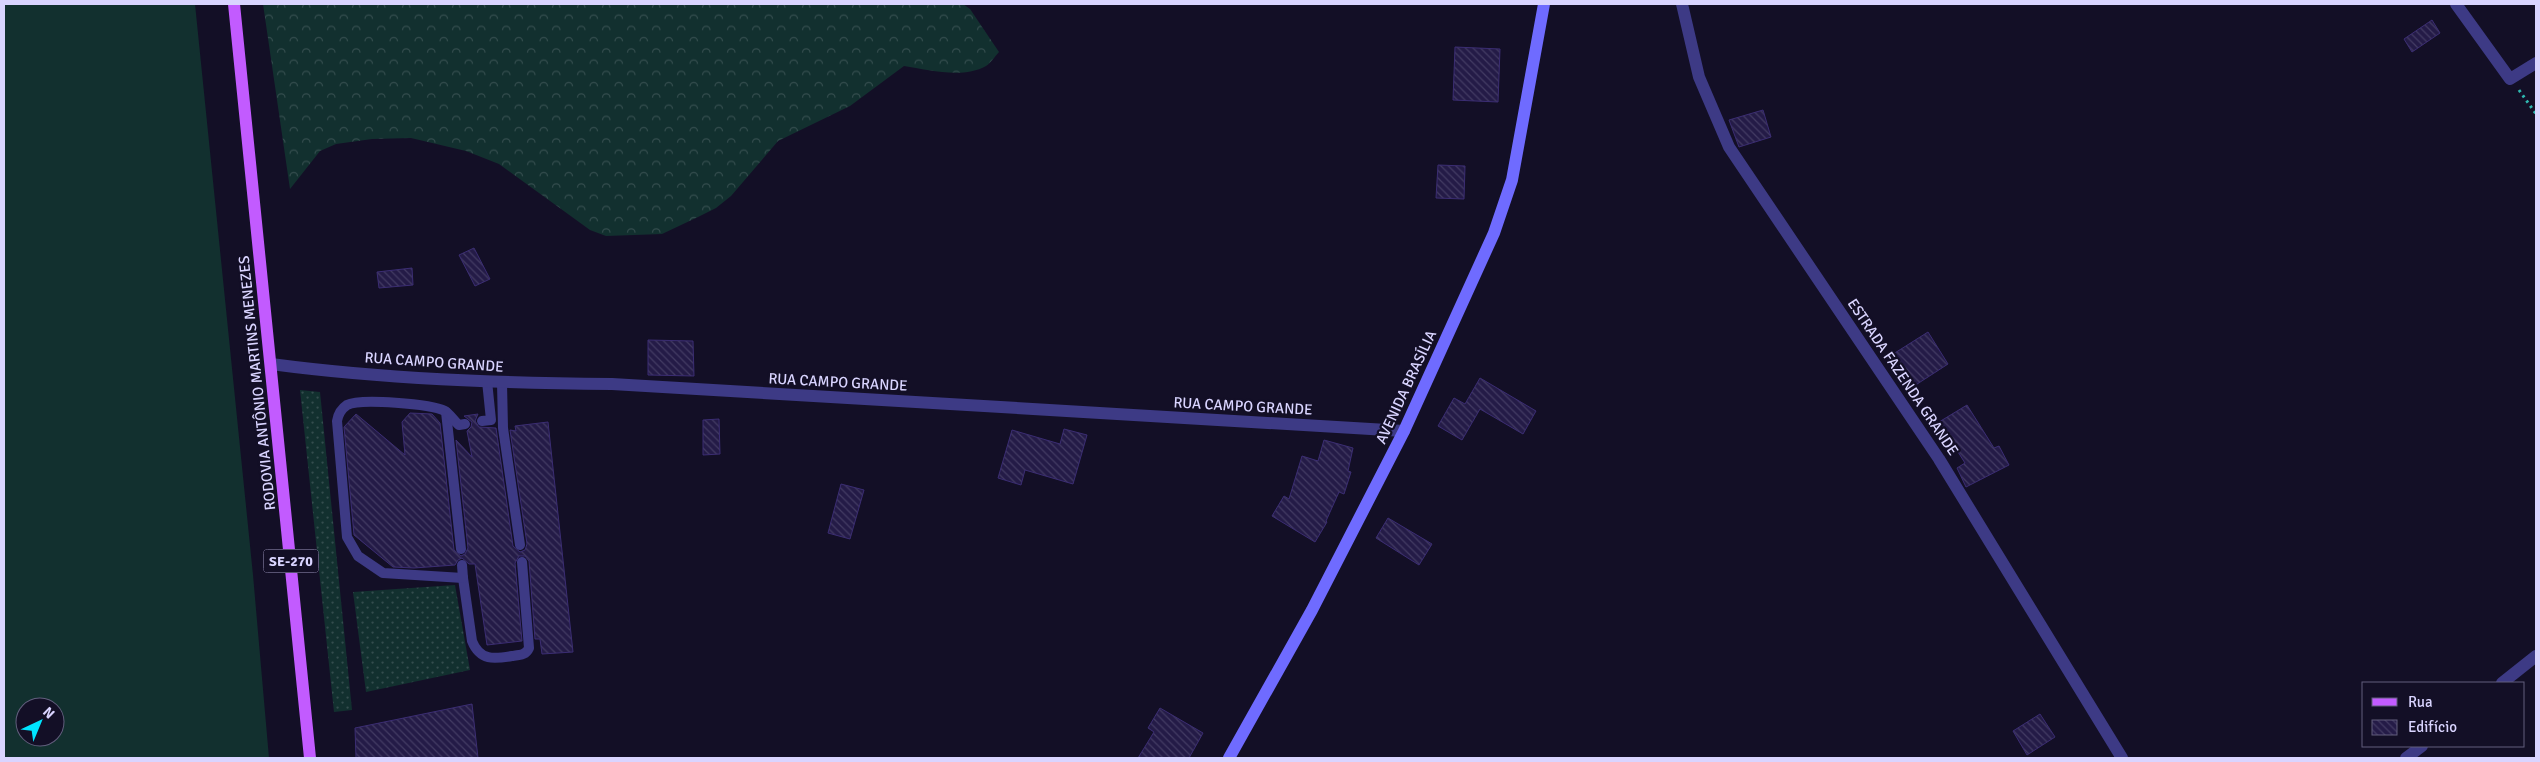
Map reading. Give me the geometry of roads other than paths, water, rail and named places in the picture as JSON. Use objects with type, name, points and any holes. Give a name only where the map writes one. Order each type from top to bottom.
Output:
[{"type":"main road","name":"RODOVIA ANTÔNIO MARTINS MENEZES","points":[[234,4],[310,758]]},
{"type":"main road","name":"AVENIDA BRASÍLIA","points":[[1229,758],[1312,610],[1404,431],[1504,208],[1512,180],[1544,4]]},
{"type":"street","name":"ESTRADA FAZENDA GRANDE","points":[[1682,4],[1699,77],[1729,148],[1939,459],[2122,758]]},
{"type":"street","points":[[2456,4],[2510,79],[2536,63]]},
{"type":"street","name":"RUA CAMPO GRANDE","points":[[271,364],[327,371],[502,383],[612,384],[1404,431]]},
{"type":"street","points":[[2503,682],[2536,656]]},
{"type":"street","points":[[2406,758],[2421,747]]},
{"type":"lane","points":[[482,421],[491,420],[487,382]]},
{"type":"lane","points":[[502,383],[503,428],[520,545]]},
{"type":"lane","points":[[463,578],[383,573],[358,556],[347,537],[336,421],[339,413],[348,404],[377,403],[411,404],[446,412],[459,425],[465,424]]},
{"type":"lane","points":[[446,412],[461,549]]},
{"type":"lane","points":[[462,565],[472,641],[476,650],[483,656],[495,660],[524,654],[530,644],[522,562]]}]
